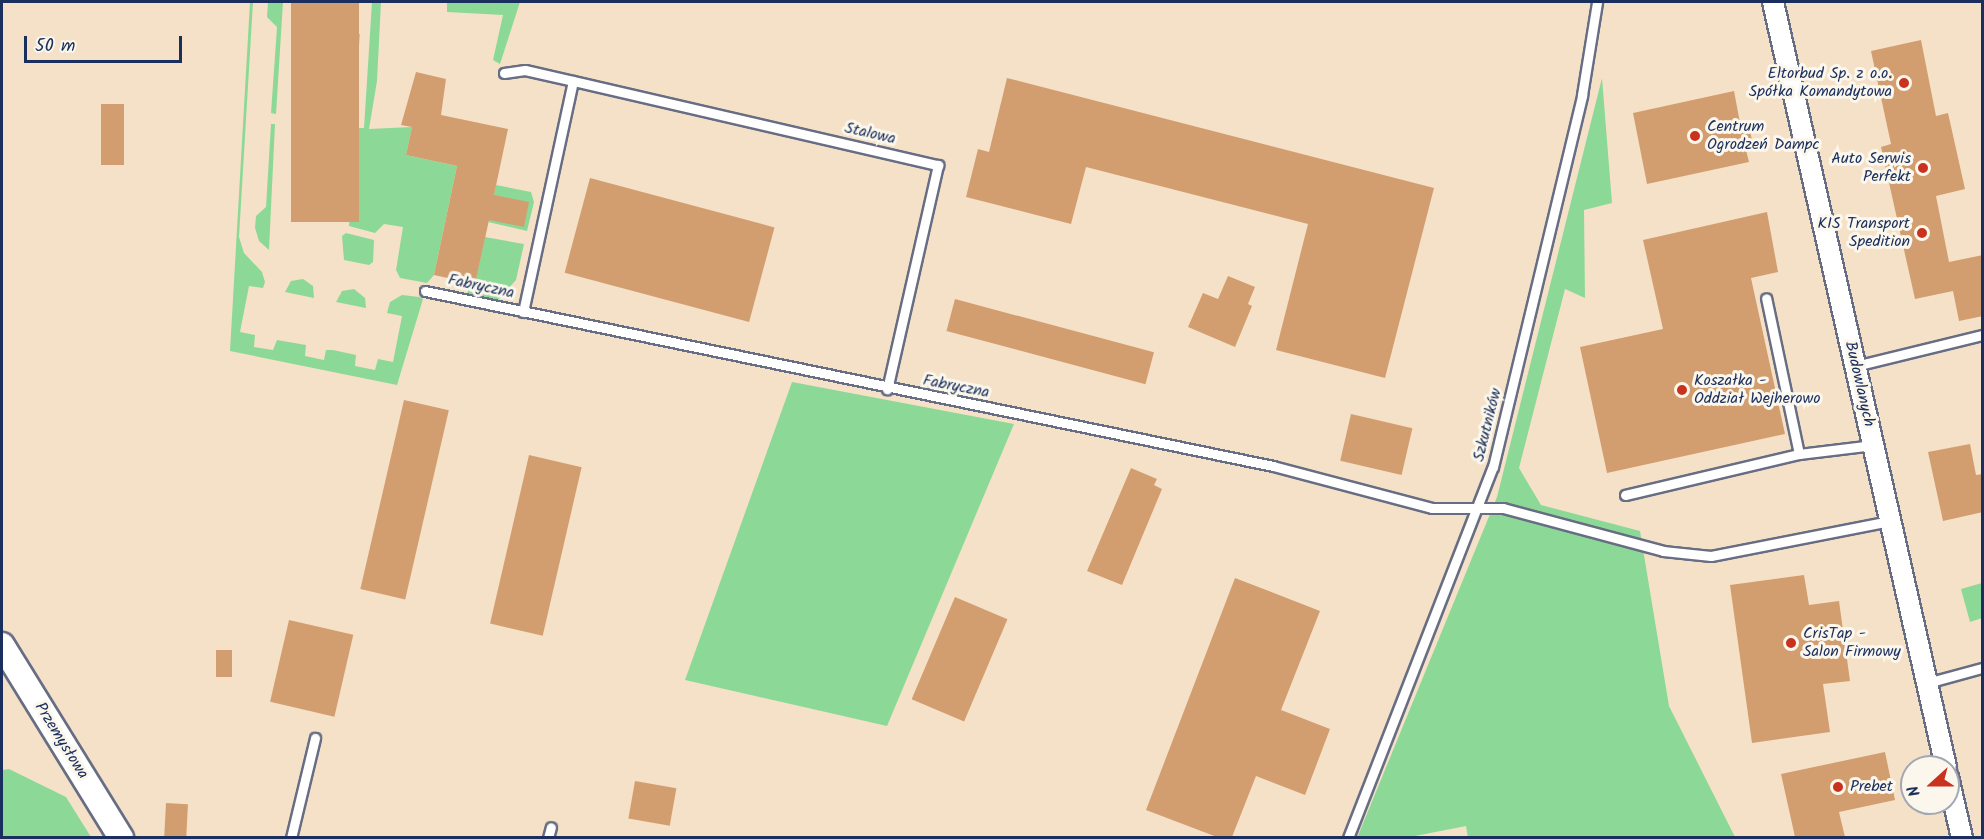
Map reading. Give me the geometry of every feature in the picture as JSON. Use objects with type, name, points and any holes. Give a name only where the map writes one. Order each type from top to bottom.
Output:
[{"type":"street","name":"Budowlanych","points":[[1773,2],[1943,755]]},
{"type":"street","name":"Przemysłowa","points":[[2,645],[121,837]]},
{"type":"street","points":[[1957,815],[1962,837]]},
{"type":"lane","name":"Szkutników","points":[[1348,837],[1481,508],[1582,95],[1597,2]]},
{"type":"lane","name":"Stalowa","points":[[504,73],[525,70],[938,165],[887,389]]},
{"type":"lane","points":[[523,312],[573,81]]},
{"type":"lane","name":"Fabryczna","points":[[425,291],[887,389],[1273,466],[1432,508],[1503,508],[1663,551],[1711,556],[1890,521]]},
{"type":"lane","points":[[1766,298],[1799,454]]},
{"type":"lane","points":[[1855,366],[1983,335]]},
{"type":"lane","points":[[1625,495],[1799,454],[1873,445]]},
{"type":"lane","points":[[1927,683],[1983,668]]},
{"type":"lane","points":[[291,837],[315,738]]},
{"type":"lane","points":[[548,837],[551,827]]},
{"type":"green space","points":[[250,2],[253,2],[239,237],[244,253],[262,272],[265,282],[263,288],[249,286],[240,332],[255,335],[254,347],[273,350],[277,340],[306,345],[305,356],[324,360],[326,350],[333,350],[356,355],[355,366],[375,370],[378,359],[393,362],[402,316],[387,313],[390,302],[402,295],[419,297],[423,299],[397,385],[230,351]]},
{"type":"green space","points":[[268,2],[283,2],[276,114],[271,113],[277,27],[267,17]]},
{"type":"green space","points":[[372,2],[381,2],[377,81],[369,129],[412,127],[406,155],[457,166],[434,275],[427,283],[400,278],[396,270],[403,227],[384,224],[375,233],[349,226],[355,128],[364,128]]},
{"type":"green space","points":[[406,2],[520,2],[500,64],[493,60],[503,15],[447,12],[447,3]]},
{"type":"green space","points":[[357,34],[360,34],[353,118]]},
{"type":"green space","points":[[1602,78],[1612,203],[1584,210],[1585,298],[1565,289],[1519,468],[1541,505],[1640,531],[1669,706],[1735,837],[1468,838],[1466,826],[1410,837],[1357,838],[1497,497]]},
{"type":"green space","points":[[271,124],[275,124],[269,250],[259,241],[255,228],[256,216],[266,207]]},
{"type":"green space","points":[[496,185],[531,192],[534,202],[527,231],[488,222]]},
{"type":"green space","points":[[346,233],[374,240],[373,262],[369,265],[344,260],[342,236]]},
{"type":"green space","points":[[485,237],[524,244],[516,280],[498,300],[467,297],[469,283],[475,283]]},
{"type":"green space","points":[[303,279],[313,286],[314,298],[285,292],[291,281]]},
{"type":"green space","points":[[354,289],[365,298],[366,308],[336,302],[342,291]]},
{"type":"green space","points":[[792,382],[1014,424],[887,726],[685,680]]},
{"type":"green space","points":[[1982,583],[1982,618],[1970,622],[1961,589]]},
{"type":"green space","points":[[9,769],[66,797],[91,837],[2,837],[2,770]]},
{"type":"building","points":[[291,2],[359,2],[359,222],[291,222]]},
{"type":"building","points":[[1921,40],[1936,116],[1948,113],[1965,189],[1936,196],[1949,262],[1983,255],[1983,316],[1959,321],[1953,291],[1915,299],[1881,147],[1891,144],[1871,51]]},
{"type":"building","points":[[416,72],[446,79],[441,115],[508,129],[494,195],[529,202],[524,227],[489,220],[475,284],[434,275],[457,166],[406,155],[412,127],[401,125]]},
{"type":"building","points":[[1007,78],[1434,188],[1385,378],[1276,350],[1308,224],[1086,167],[1071,224],[966,197],[978,149],[989,152]]},
{"type":"building","name":"Centrum Ogrodzeń Dampc","points":[[1734,91],[1741,128],[1749,127],[1753,144],[1745,146],[1749,162],[1647,184],[1633,113]]},
{"type":"building","points":[[101,104],[124,104],[124,165],[101,165]]},
{"type":"building","points":[[590,178],[774,227],[749,322],[565,273]]},
{"type":"building","name":"Koszałka - Oddział Wejherowo","points":[[1767,212],[1778,272],[1751,278],[1785,434],[1607,473],[1580,347],[1663,329],[1643,240]]},
{"type":"building","points":[[1228,276],[1255,287],[1248,304],[1252,306],[1235,347],[1188,327],[1203,293],[1218,299]]},
{"type":"building","points":[[955,299],[1154,352],[1145,384],[946,331]]},
{"type":"building","points":[[404,400],[449,410],[405,599],[360,589]]},
{"type":"building","points":[[1351,414],[1412,428],[1402,475],[1340,461]]},
{"type":"building","points":[[1970,444],[1976,475],[1983,474],[1983,512],[1943,521],[1928,452]]},
{"type":"building","points":[[529,455],[582,467],[543,636],[490,624]]},
{"type":"building","points":[[1131,468],[1157,479],[1154,485],[1162,489],[1122,585],[1087,571]]},
{"type":"building","name":"CrisTap - Salon Firmowy","points":[[1804,575],[1809,605],[1839,601],[1850,681],[1823,684],[1830,732],[1752,743],[1730,585]]},
{"type":"building","points":[[1235,578],[1320,611],[1281,710],[1330,729],[1305,795],[1256,776],[1232,837],[1217,837],[1146,810]]},
{"type":"building","points":[[955,597],[1007,619],[964,721],[912,699]]},
{"type":"building","points":[[289,620],[353,635],[334,717],[270,702]]},
{"type":"building","points":[[216,650],[232,650],[232,677],[216,677]]},
{"type":"building","name":"Prebet","points":[[1885,752],[1895,800],[1839,812],[1845,837],[1795,837],[1781,774]]},
{"type":"building","points":[[635,781],[676,788],[670,826],[628,818]]},
{"type":"building","points":[[166,803],[188,804],[186,838],[164,837]]},
{"type":"place","name":"Eltorbud Sp. z o.o. Spółka Komandytowa","points":[[1904,83]]},
{"type":"place","name":"Centrum Ogrodzeń Dampc","points":[[1695,136]]},
{"type":"place","name":"Auto Serwis Perfekt","points":[[1923,168]]},
{"type":"place","name":"KIS Transport Spedition","points":[[1922,233]]},
{"type":"place","name":"Koszałka - Oddział Wejherowo","points":[[1682,390]]},
{"type":"place","name":"CrisTap - Salon Firmowy","points":[[1791,643]]},
{"type":"place","name":"Prebet","points":[[1838,787]]}]
